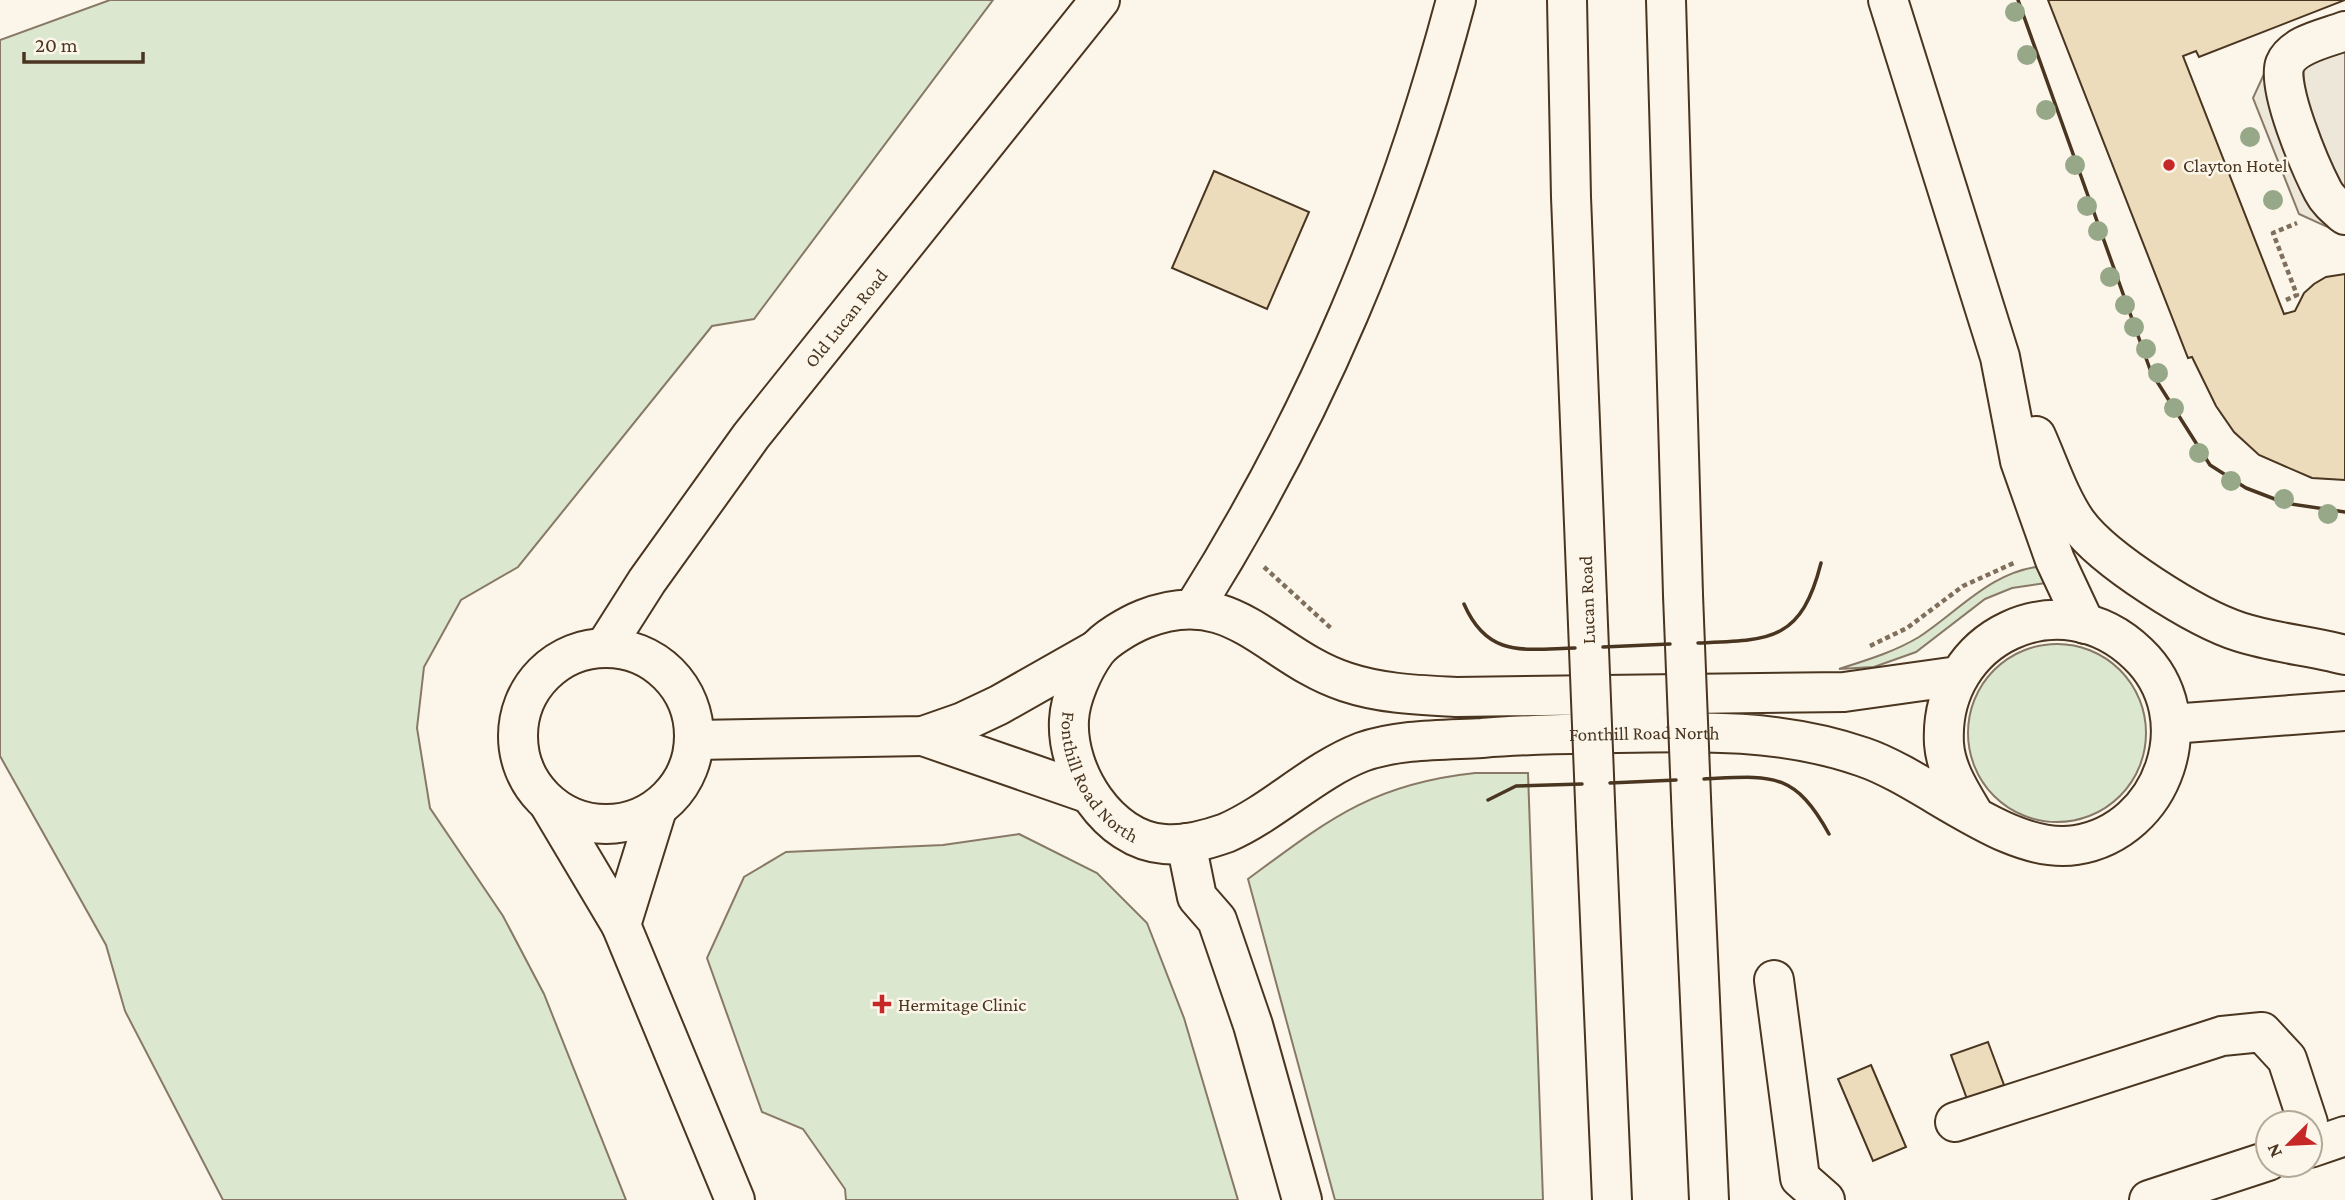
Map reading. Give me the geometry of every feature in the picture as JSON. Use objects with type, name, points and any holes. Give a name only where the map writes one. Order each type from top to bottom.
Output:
[{"type":"main road","name":"Old Lucan Road","points":[[606,647],[647,581],[751,436],[1100,0]]},
{"type":"main road","points":[[1194,607],[1247,524],[1284,457],[1347,320],[1397,195],[1456,0]]},
{"type":"main road","name":"Lucan Road","points":[[1567,0],[1571,197],[1612,1200]]},
{"type":"main road","points":[[1666,0],[1683,595],[1709,1200]]},
{"type":"main road","points":[[1888,0],[2000,357],[2020,461],[2055,560],[2085,624]]},
{"type":"main road","points":[[2345,31],[2301,47],[2286,61],[2282,77],[2289,106],[2324,193],[2345,215]]},
{"type":"main road","points":[[2000,357],[2064,500],[2078,523],[2110,558],[2202,614],[2239,632],[2345,654]]},
{"type":"main road","name":"Fonthill Road North","points":[[1958,676],[1844,692],[1456,697],[1401,695],[1345,682],[1276,647],[1255,629],[1226,614],[1194,607],[1164,611],[1137,622],[1096,650],[1076,688],[1068,720],[1072,755],[1090,794],[1117,825],[1162,844],[1209,839],[1242,826],[1326,771],[1363,752],[1409,743],[1507,736],[1725,730],[1829,746],[1867,758],[2018,839],[2047,846],[2074,846],[2100,839],[2123,827],[2155,793],[2171,750],[2171,724],[2166,698],[2154,673],[2140,656],[2124,642],[2085,624],[2053,621],[2019,625],[1991,641],[1968,659],[1948,699],[1944,747],[1952,778],[1973,813]]},
{"type":"main road","points":[[550,804],[576,820],[607,825],[633,821],[657,809],[677,790],[690,767],[695,740],[692,711],[673,678],[659,665],[634,651],[606,647],[575,653],[548,668],[529,692],[519,721],[519,752],[529,780],[550,804],[621,925],[735,1200]]},
{"type":"main road","points":[[695,740],[923,736],[963,722],[999,705],[1096,650]]},
{"type":"main road","points":[[2171,724],[2345,711]]},
{"type":"main road","points":[[923,736],[1090,794]]},
{"type":"main road","points":[[621,925],[657,809]]},
{"type":"main road","points":[[1186,843],[1197,897],[1216,920],[1253,1025],[1302,1200]]},
{"type":"main road","points":[[1774,980],[1800,1178],[1825,1200]]},
{"type":"main road","points":[[1955,1122],[2222,1036],[2262,1032],[2287,1059],[2307,1109]]},
{"type":"main road","points":[[2149,1200],[2254,1166]]},
{"type":"path","points":[[2286,300],[2297,295],[2273,233],[2297,223]]},
{"type":"path","points":[[1864,649],[1907,628],[1964,586],[2027,557]]},
{"type":"path","points":[[1263,566],[1341,637]]},
{"type":"green space","points":[[110,0],[993,0],[754,319],[712,326],[518,567],[461,600],[424,667],[417,728],[430,808],[503,916],[544,994],[626,1200],[223,1200],[125,1011],[106,945],[0,756],[0,40]]},
{"type":"green space","points":[[2044,566],[2053,582],[2012,588],[1985,599],[1916,652],[1874,667],[1839,669],[1880,655],[1919,637],[1992,583],[2025,569]]},
{"type":"green space","points":[[2057,644],[2091,651],[2120,670],[2139,699],[2146,733],[2139,767],[2120,796],[2091,815],[2057,822],[2023,815],[1994,796],[1975,767],[1968,733],[1975,699],[1994,670],[2023,651]]},
{"type":"green space","points":[[1475,773],[1528,773],[1543,1200],[1335,1200],[1248,879],[1328,822],[1353,808],[1407,786]]},
{"type":"green space","name":"Hermitage Clinic","points":[[1019,834],[1097,873],[1147,923],[1184,1018],[1238,1200],[846,1200],[845,1189],[803,1129],[762,1112],[707,958],[744,877],[786,852],[943,845]]},
{"type":"shaded area","points":[[2345,20],[2345,235],[2299,214],[2253,98],[2275,50]]},
{"type":"building","name":"Clayton Hotel","points":[[2048,0],[2345,0],[2199,57],[2196,51],[2183,56],[2284,314],[2295,311],[2304,293],[2314,284],[2326,277],[2345,274],[2345,480],[2312,478],[2259,455],[2234,432],[2216,406],[2192,357],[2188,358]]},
{"type":"building","points":[[1214,171],[1309,212],[1267,309],[1172,268]]},
{"type":"building","points":[[1988,1042],[2004,1085],[1967,1099],[1951,1055]]},
{"type":"building","points":[[1871,1065],[1906,1147],[1873,1161],[1838,1079]]},
{"type":"wall","points":[[2018,0],[2151,372],[2210,465],[2246,488],[2285,503],[2345,512]]},
{"type":"wall","points":[[1698,643],[1745,640],[1779,632],[1792,622],[1803,608],[1813,589],[1821,563]]},
{"type":"wall","points":[[1464,604],[1484,634],[1496,642],[1524,649],[1575,648]]},
{"type":"wall","points":[[1603,647],[1670,644]]},
{"type":"wall","points":[[1704,779],[1746,777],[1778,781],[1804,798],[1829,834]]},
{"type":"wall","points":[[1610,783],[1676,780]]},
{"type":"wall","points":[[1488,800],[1516,786],[1582,784]]},
{"type":"place","name":"Clayton Hotel","points":[[2169,165]]},
{"type":"place","name":"Hermitage Clinic","points":[[882,1004]]}]
